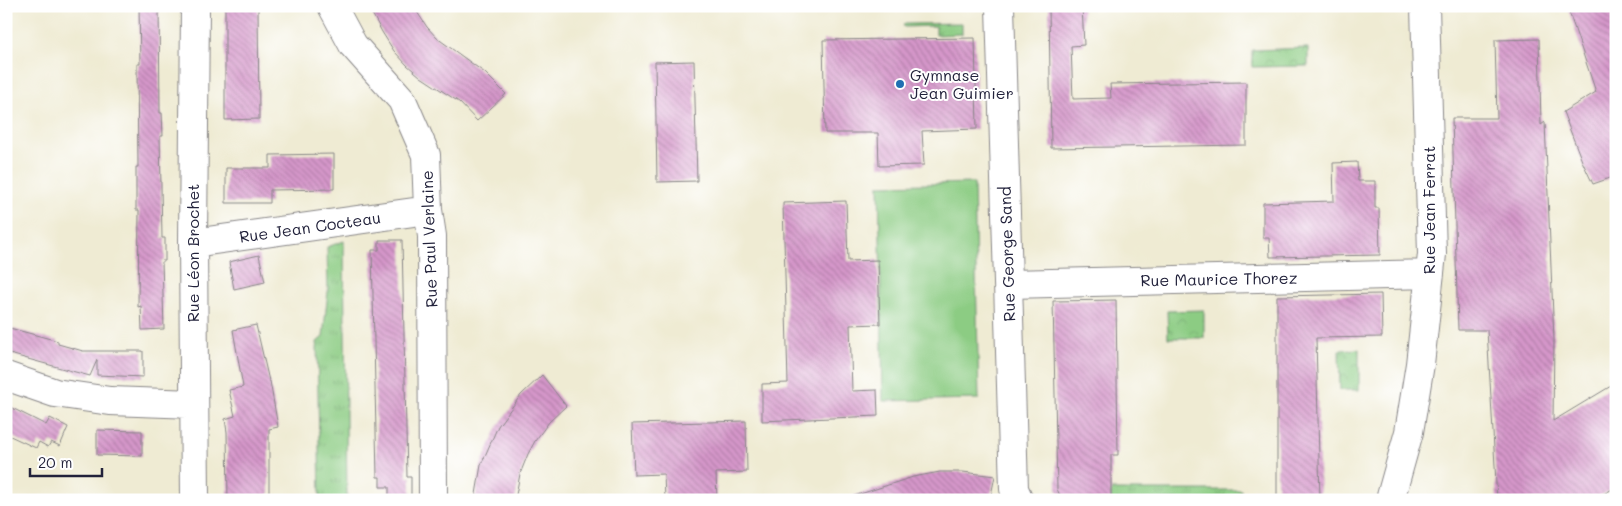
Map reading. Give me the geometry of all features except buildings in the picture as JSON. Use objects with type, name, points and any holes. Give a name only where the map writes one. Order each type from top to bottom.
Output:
[{"type":"street","name":"Rue Léon Brochet","points":[[195,6],[193,243],[195,500]]},
{"type":"street","name":"Rue Paul Verlaine","points":[[332,6],[353,45],[402,100],[426,155],[428,210],[432,236],[433,500]]},
{"type":"street","name":"Rue George Sand","points":[[1000,6],[1014,489],[1019,500]]},
{"type":"street","name":"Rue Jean Ferrat","points":[[1390,500],[1409,432],[1420,364],[1432,254],[1425,6]]},
{"type":"street","name":"Rue Jean Cocteau","points":[[193,243],[428,210]]},
{"type":"street","name":"Rue Maurice Thorez","points":[[1008,284],[1430,274]]},
{"type":"street","points":[[6,376],[54,393],[110,401],[194,404]]},
{"type":"green space","points":[[962,23],[962,34],[936,35],[936,26],[904,27],[903,24]]},
{"type":"green space","points":[[1308,48],[1308,66],[1252,67],[1252,50]]},
{"type":"green space","points":[[974,183],[979,399],[883,401],[879,185]]},
{"type":"green space","points":[[344,241],[347,500],[320,500],[317,342],[323,337],[328,291],[327,247]]},
{"type":"green space","points":[[1204,310],[1204,338],[1168,338],[1167,311]]},
{"type":"green space","points":[[1359,349],[1359,390],[1340,390],[1339,350]]},
{"type":"green space","points":[[1111,490],[1241,490],[1241,500],[1111,500]]},
{"type":"place","name":"Gymnase Jean Guimier","points":[[900,84]]}]
